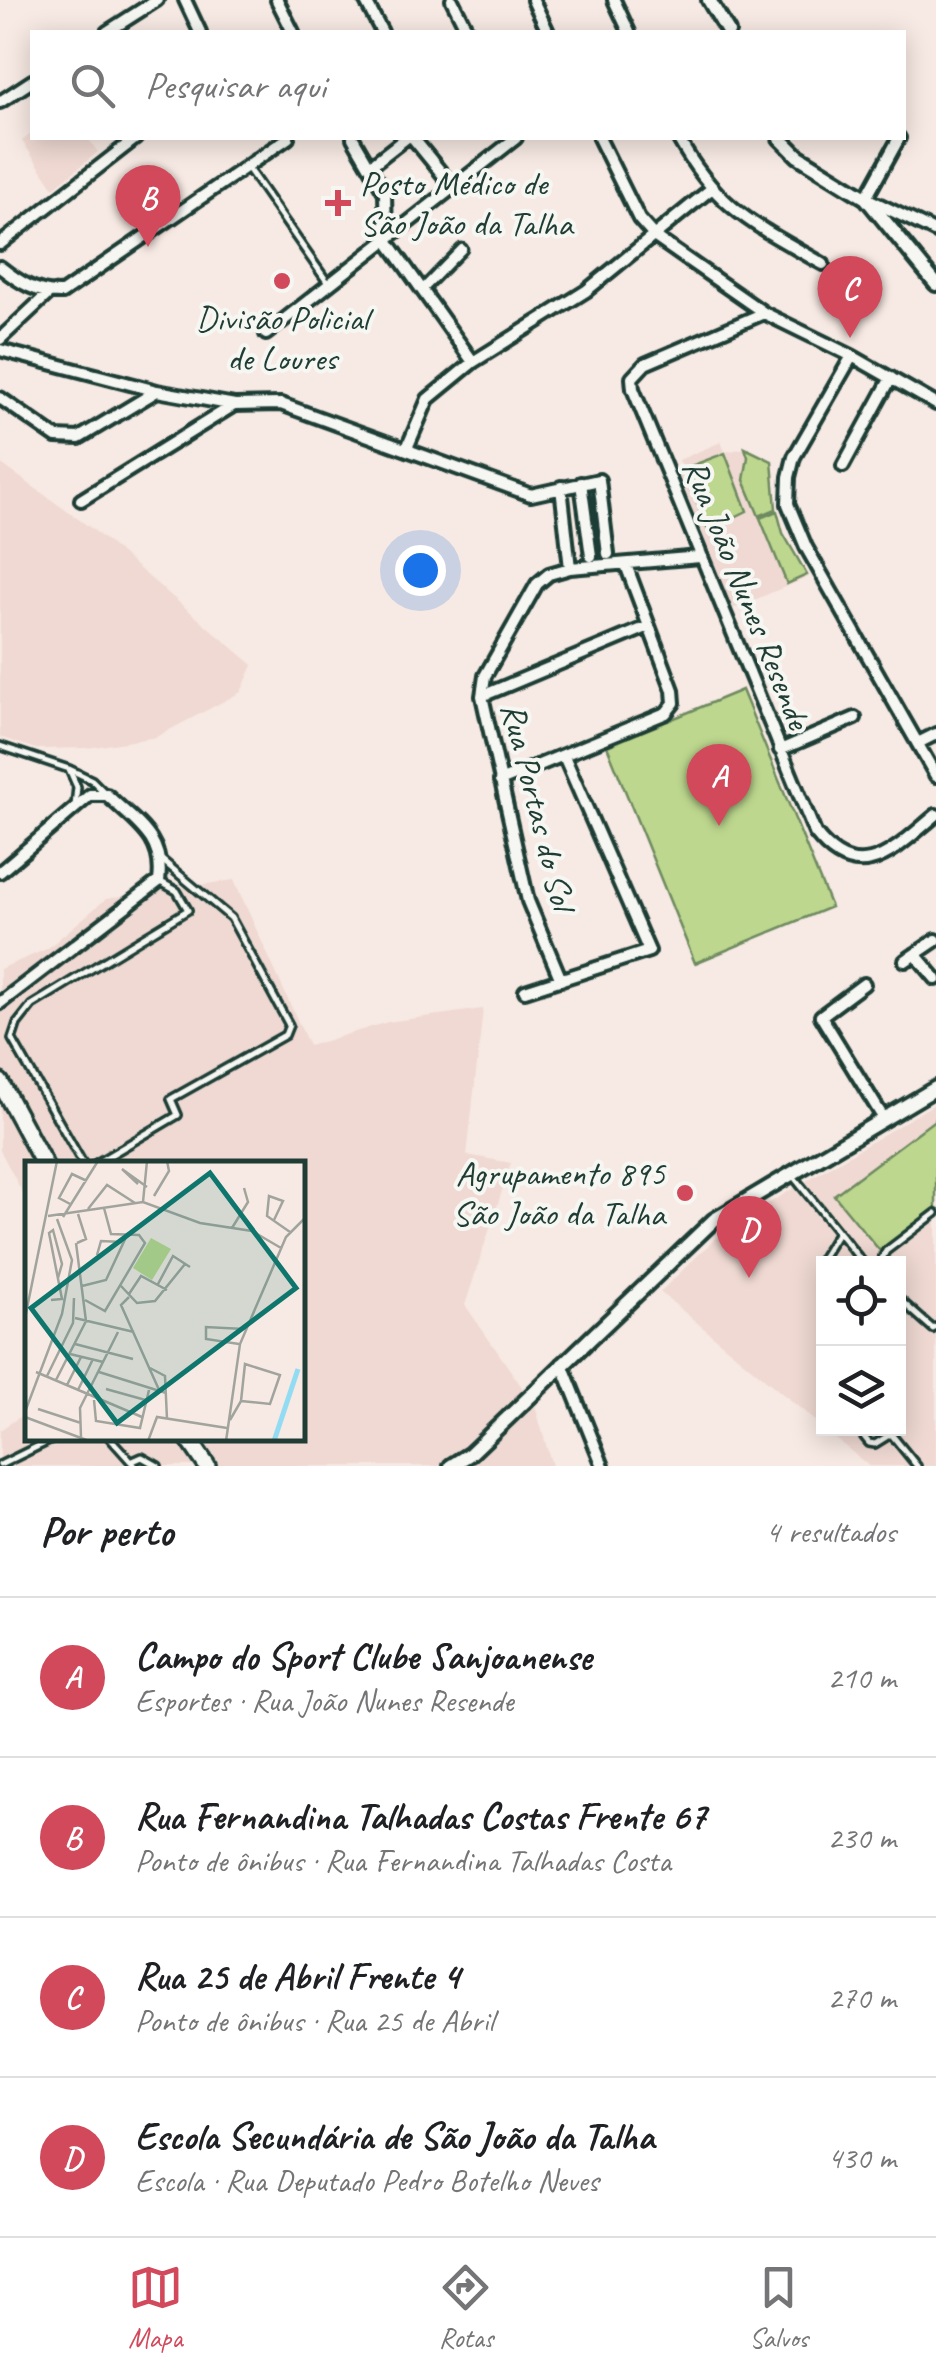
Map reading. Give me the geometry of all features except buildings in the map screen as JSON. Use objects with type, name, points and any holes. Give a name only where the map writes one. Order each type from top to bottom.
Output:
[{"type":"main road","points":[[0,1082],[42,1161]]},
{"type":"main road","points":[[190,1441],[207,1466]]},
{"type":"street","points":[[109,30],[157,0]]},
{"type":"street","points":[[185,0],[199,30]]},
{"type":"street","points":[[277,0],[293,30]]},
{"type":"street","points":[[366,0],[381,30]]},
{"type":"street","points":[[452,0],[467,30]]},
{"type":"street","points":[[533,0],[546,28]]},
{"type":"street","points":[[614,0],[628,30]]},
{"type":"street","points":[[708,0],[727,30]]},
{"type":"street","points":[[0,102],[30,81]]},
{"type":"street","points":[[0,244],[133,140]]},
{"type":"street","points":[[0,267],[21,283],[48,294],[62,293],[285,140]]},
{"type":"street","points":[[354,140],[386,193],[386,239],[473,362]]},
{"type":"street","points":[[370,166],[407,140]]},
{"type":"street","points":[[412,140],[453,187]]},
{"type":"street","points":[[266,334],[513,140]]},
{"type":"street","points":[[600,140],[639,219],[655,237],[764,313],[852,356],[936,404]]},
{"type":"street","points":[[679,140],[710,189],[741,216],[823,264]]},
{"type":"street","points":[[782,140],[798,156],[866,198],[936,232]]},
{"type":"street","points":[[866,198],[898,140]]},
{"type":"street","points":[[407,448],[428,399],[473,362],[586,291],[710,189]]},
{"type":"street","points":[[866,198],[936,284]]},
{"type":"street","points":[[422,290],[462,249]]},
{"type":"street","points":[[0,338],[48,294]]},
{"type":"street","name":"Rua João Nunes Resende","points":[[764,313],[645,364],[632,378],[700,557],[815,832],[830,852],[851,861],[877,859],[936,815]]},
{"type":"street","points":[[0,316],[13,327]]},
{"type":"street","points":[[0,350],[157,391],[235,404],[281,404],[531,494],[599,480],[608,554]]},
{"type":"street","points":[[852,356],[794,457],[788,504],[806,547],[936,776]]},
{"type":"street","points":[[843,466],[891,378]]},
{"type":"street","points":[[0,398],[56,437],[79,438],[157,391]]},
{"type":"street","points":[[81,500],[235,404]]},
{"type":"street","points":[[581,483],[591,556]]},
{"type":"street","points":[[561,488],[570,568],[700,557]]},
{"type":"street","points":[[500,781],[666,714],[674,703],[673,690],[626,565]]},
{"type":"street","name":"Rua Portas do Sol","points":[[561,980],[528,901],[482,696],[485,676],[536,584],[549,574],[570,568]]},
{"type":"street","points":[[482,696],[647,627]]},
{"type":"street","points":[[780,750],[855,718]]},
{"type":"street","points":[[918,743],[936,734]]},
{"type":"street","points":[[524,992],[650,951],[564,756]]},
{"type":"street","points":[[0,872],[90,795],[108,795],[153,840],[162,860],[159,882],[0,1003]]},
{"type":"street","points":[[936,940],[910,958],[936,978]]},
{"type":"street","points":[[864,984],[821,1016],[884,1120]]},
{"type":"street","points":[[451,1466],[470,1454],[714,1220],[936,1088]]},
{"type":"street","points":[[562,1364],[603,1466]]},
{"type":"lane","points":[[247,166],[328,283]]},
{"type":"lane","points":[[0,746],[92,780],[108,795]]},
{"type":"lane","points":[[69,770],[77,787],[74,806]]},
{"type":"lane","points":[[100,1161],[178,1115],[171,1099],[285,1036],[289,1025],[231,918],[162,860]]},
{"type":"lane","points":[[81,1161],[12,1039],[16,1024],[32,1005],[188,910],[177,890],[159,882]]},
{"type":"lane","points":[[791,1174],[858,1256]]},
{"type":"lane","points":[[883,1256],[936,1213]]},
{"type":"lane","points":[[823,1256],[838,1232]]},
{"type":"lane","points":[[906,1305],[933,1330],[936,1327]]},
{"type":"lane","points":[[864,1436],[875,1444],[888,1436]]},
{"type":"lane","points":[[893,1436],[917,1466]]},
{"type":"lane","points":[[0,1465],[50,1441]]},
{"type":"lane","points":[[113,1441],[134,1464],[142,1457],[158,1466]]},
{"type":"shaded area","points":[[30,135],[30,140],[89,140],[98,152],[54,188],[22,141]]},
{"type":"shaded area","points":[[721,442],[725,452],[746,448],[772,461],[776,509],[783,533],[809,577],[732,609],[677,471],[683,469],[679,460]]},
{"type":"shaded area","points":[[0,463],[92,529],[253,665],[241,692],[156,737],[87,748],[36,749],[0,737]]},
{"type":"shaded area","points":[[234,880],[309,1046],[388,1022],[483,1009],[467,1155],[511,1163],[465,1305],[535,1406],[552,1466],[0,1466],[0,1430],[25,1413],[25,1441],[305,1441],[305,1161],[25,1161],[25,1197],[0,1150],[0,969],[47,949],[106,899]]},
{"type":"shaded area","points":[[936,1103],[936,1466],[869,1466],[833,1436],[906,1436],[906,1256],[816,1256],[816,1421],[660,1292],[714,1240]]},
{"type":"green space","points":[[745,448],[772,461],[776,509],[759,516],[744,480],[748,457]]},
{"type":"green space","points":[[725,453],[747,511],[708,530],[683,469]]},
{"type":"green space","points":[[777,511],[783,533],[807,575],[787,584],[760,518]]},
{"type":"green space","points":[[742,690],[831,907],[695,963],[607,746]]},
{"type":"green space","points":[[936,1119],[936,1207],[880,1251],[834,1195]]},
{"type":"place","name":"Posto Médico de São João da Talha","points":[[338,203]]},
{"type":"place","name":"Rua Fernandina Talhadas Costas Frente 67","points":[[148,247]]},
{"type":"place","name":"Divisão Policial de Loures","points":[[282,281]]},
{"type":"place","name":"Rua 25 de Abril Frente 4","points":[[850,338]]},
{"type":"place","name":"Campo do Sport Clube Sanjoanense","points":[[719,826]]},
{"type":"place","name":"Agrupamento 895 São João da Talha","points":[[685,1193]]},
{"type":"place","name":"Escola Secundária de São João da Talha","points":[[749,1278]]}]
